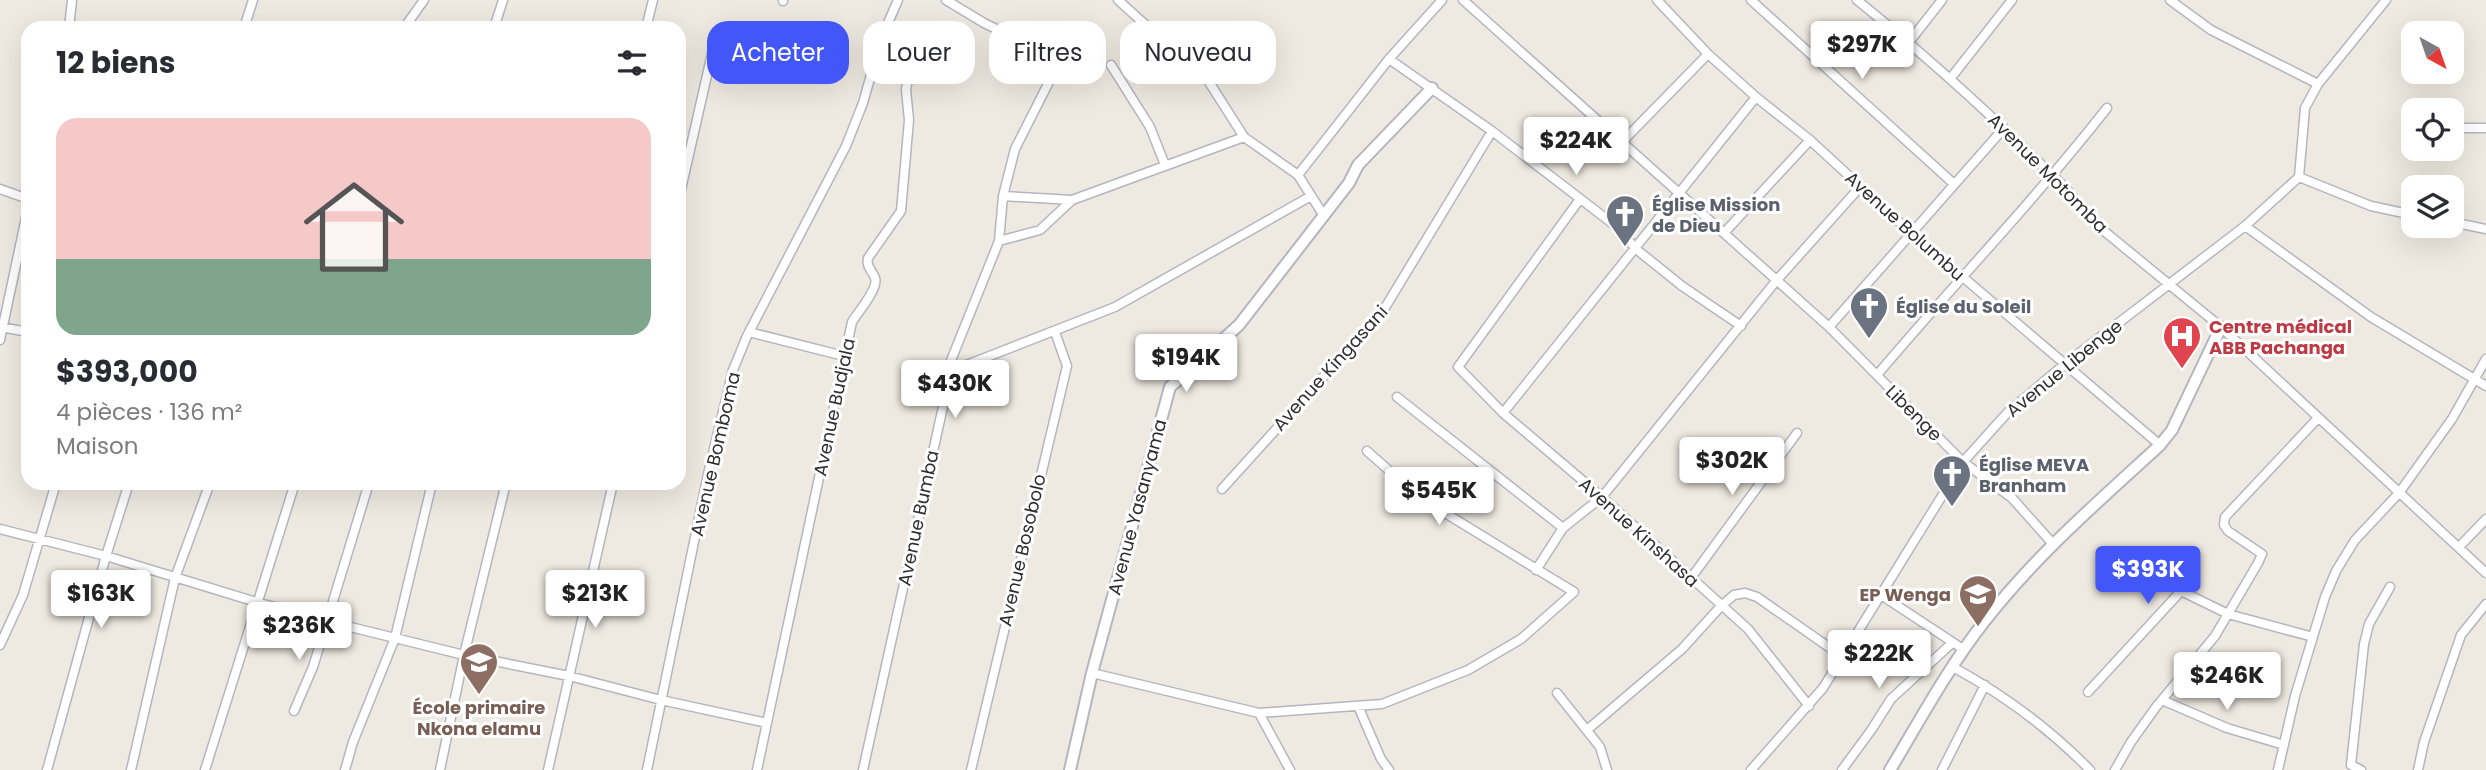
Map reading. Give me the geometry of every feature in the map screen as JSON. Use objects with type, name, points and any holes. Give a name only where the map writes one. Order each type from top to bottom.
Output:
[{"type":"street","points":[[70,21],[72,0]]},
{"type":"street","points":[[246,21],[253,0]]},
{"type":"street","points":[[409,21],[424,0]]},
{"type":"street","points":[[496,21],[503,0]]},
{"type":"street","points":[[648,21],[653,0]]},
{"type":"street","name":"Avenue Bomboma","points":[[647,770],[733,370],[749,332],[846,146],[863,103],[881,39],[898,0]]},
{"type":"street","name":"Avenue Bumba","points":[[863,770],[944,402],[946,373],[999,242],[1003,196],[1015,149],[1052,74],[1053,64],[1049,55],[984,23],[946,0]]},
{"type":"street","points":[[1118,0],[1209,82],[1244,137],[1298,175],[1324,216]]},
{"type":"street","points":[[1298,175],[1389,59],[1442,0]]},
{"type":"street","name":"Libenge","points":[[1463,0],[1829,327],[1963,462],[2012,498],[2053,544]]},
{"type":"street","name":"Avenue Bolumbu","points":[[1658,0],[1708,54],[1756,97],[1810,140],[1910,232],[2160,445]]},
{"type":"street","points":[[1751,0],[1954,184]]},
{"type":"street","name":"Avenue Motomba","points":[[1857,0],[1909,42],[2004,128],[2078,201],[2087,217],[2221,327],[2486,573]]},
{"type":"street","points":[[1909,42],[1942,0]]},
{"type":"street","points":[[1950,79],[2012,0]]},
{"type":"street","points":[[2170,0],[2211,30],[2318,84]]},
{"type":"street","points":[[2386,0],[2318,84],[2305,108],[2299,177],[2371,206],[2401,212]]},
{"type":"street","points":[[1623,141],[1708,54]]},
{"type":"street","points":[[1389,59],[1492,131],[1617,228],[1636,249],[1682,286],[1741,326]]},
{"type":"street","points":[[1111,65],[1150,127],[1165,165]]},
{"type":"street","points":[[686,167],[707,75]]},
{"type":"street","name":"Avenue Budjala","points":[[757,770],[852,321],[876,287],[875,278],[867,263],[868,258],[901,211],[909,120],[907,84]]},
{"type":"street","name":"Avenue Yasanyama","points":[[1070,770],[1091,673],[1170,387],[1239,325],[1349,183],[1358,165],[1432,88]]},
{"type":"street","points":[[1503,413],[1756,97]]},
{"type":"street","points":[[1877,375],[1961,276],[2053,177],[2107,108]]},
{"type":"street","points":[[1829,327],[2004,128]]},
{"type":"street","points":[[2464,128],[2486,128]]},
{"type":"street","name":"Avenue Kingasani","points":[[1222,489],[1383,311],[1492,131]]},
{"type":"street","points":[[999,242],[1040,230],[1072,200],[1244,137]]},
{"type":"street","points":[[1724,233],[1810,140]]},
{"type":"street","name":"Avenue Libenge","points":[[1751,770],[1809,706],[1843,657],[1963,462],[2008,412],[2065,364],[2245,226],[2299,177]]},
{"type":"street","points":[[1536,570],[1563,528],[1602,497],[1776,281],[1860,187]]},
{"type":"street","points":[[0,189],[21,196]]},
{"type":"street","points":[[946,373],[1115,307],[1311,195]]},
{"type":"street","points":[[1003,196],[1072,200]]},
{"type":"street","name":"Avenue Kinshasa","points":[[1580,199],[1458,367],[1503,413],[1602,497],[1748,629],[1809,706]]},
{"type":"street","points":[[2464,224],[2486,229]]},
{"type":"street","points":[[2245,226],[2371,317],[2486,386]]},
{"type":"street","points":[[0,340],[21,239]]},
{"type":"street","points":[[1890,770],[1963,649],[2004,597],[2053,544],[2160,445],[2172,430],[2221,327]]},
{"type":"street","points":[[1,328],[21,331]]},
{"type":"street","points":[[749,332],[844,356]]},
{"type":"street","name":"Avenue Bosobolo","points":[[971,770],[1067,366],[1055,332]]},
{"type":"street","points":[[2278,770],[2313,637],[2336,571],[2355,540],[2399,493],[2452,419],[2486,359]]},
{"type":"street","points":[[1396,397],[1563,528]]},
{"type":"street","points":[[2115,770],[2131,742],[2162,700],[2215,636],[2262,554],[2228,531],[2224,525],[2225,517],[2318,418]]},
{"type":"street","points":[[1691,578],[1797,433]]},
{"type":"street","points":[[1091,673],[1259,713],[1382,704],[1468,670],[1521,639],[1574,592],[1419,497],[1367,451]]},
{"type":"street","points":[[0,645],[23,595],[54,490]]},
{"type":"street","points":[[47,770],[106,556],[128,490]]},
{"type":"street","points":[[131,770],[175,578],[207,490]]},
{"type":"street","points":[[205,770],[293,490]]},
{"type":"street","points":[[294,711],[313,667],[367,490]]},
{"type":"street","points":[[345,770],[353,742],[395,638],[430,490]]},
{"type":"street","points":[[440,770],[464,655],[504,490]]},
{"type":"street","points":[[548,770],[612,490]]},
{"type":"street","points":[[2459,547],[2486,519]]},
{"type":"street","points":[[0,529],[106,556],[326,621],[767,723]]},
{"type":"street","points":[[2361,770],[2348,768],[2364,644],[2376,609],[2390,587]]},
{"type":"street","points":[[2088,692],[2181,591],[2228,614],[2313,637]]},
{"type":"street","points":[[1587,730],[1682,649],[1734,595],[1745,593],[1757,597],[1843,657]]},
{"type":"street","points":[[1881,596],[1963,649]]},
{"type":"street","points":[[2418,770],[2424,742],[2461,635],[2486,604]]},
{"type":"street","points":[[1842,770],[1891,699],[1952,643]]},
{"type":"street","points":[[1953,667],[1986,685],[2042,724],[2090,770]]},
{"type":"street","points":[[1942,770],[1986,685]]},
{"type":"street","points":[[1557,693],[1600,747],[1607,770]]},
{"type":"street","points":[[2162,700],[2227,728],[2284,745]]},
{"type":"street","points":[[1358,706],[1381,759],[1389,770]]},
{"type":"street","points":[[1259,713],[1290,770]]},
{"type":"place","name":"Église Mission de Dieu","points":[[1625,248]]},
{"type":"place","name":"Église du Soleil","points":[[1869,340]]},
{"type":"place","name":"Centre médical ABB Pachanga","points":[[2182,370]]},
{"type":"place","name":"Église MEVA Branham","points":[[1952,508]]},
{"type":"place","name":"EP Wenga","points":[[1978,628]]},
{"type":"place","name":"École primaire Nkona elamu","points":[[479,696]]}]
